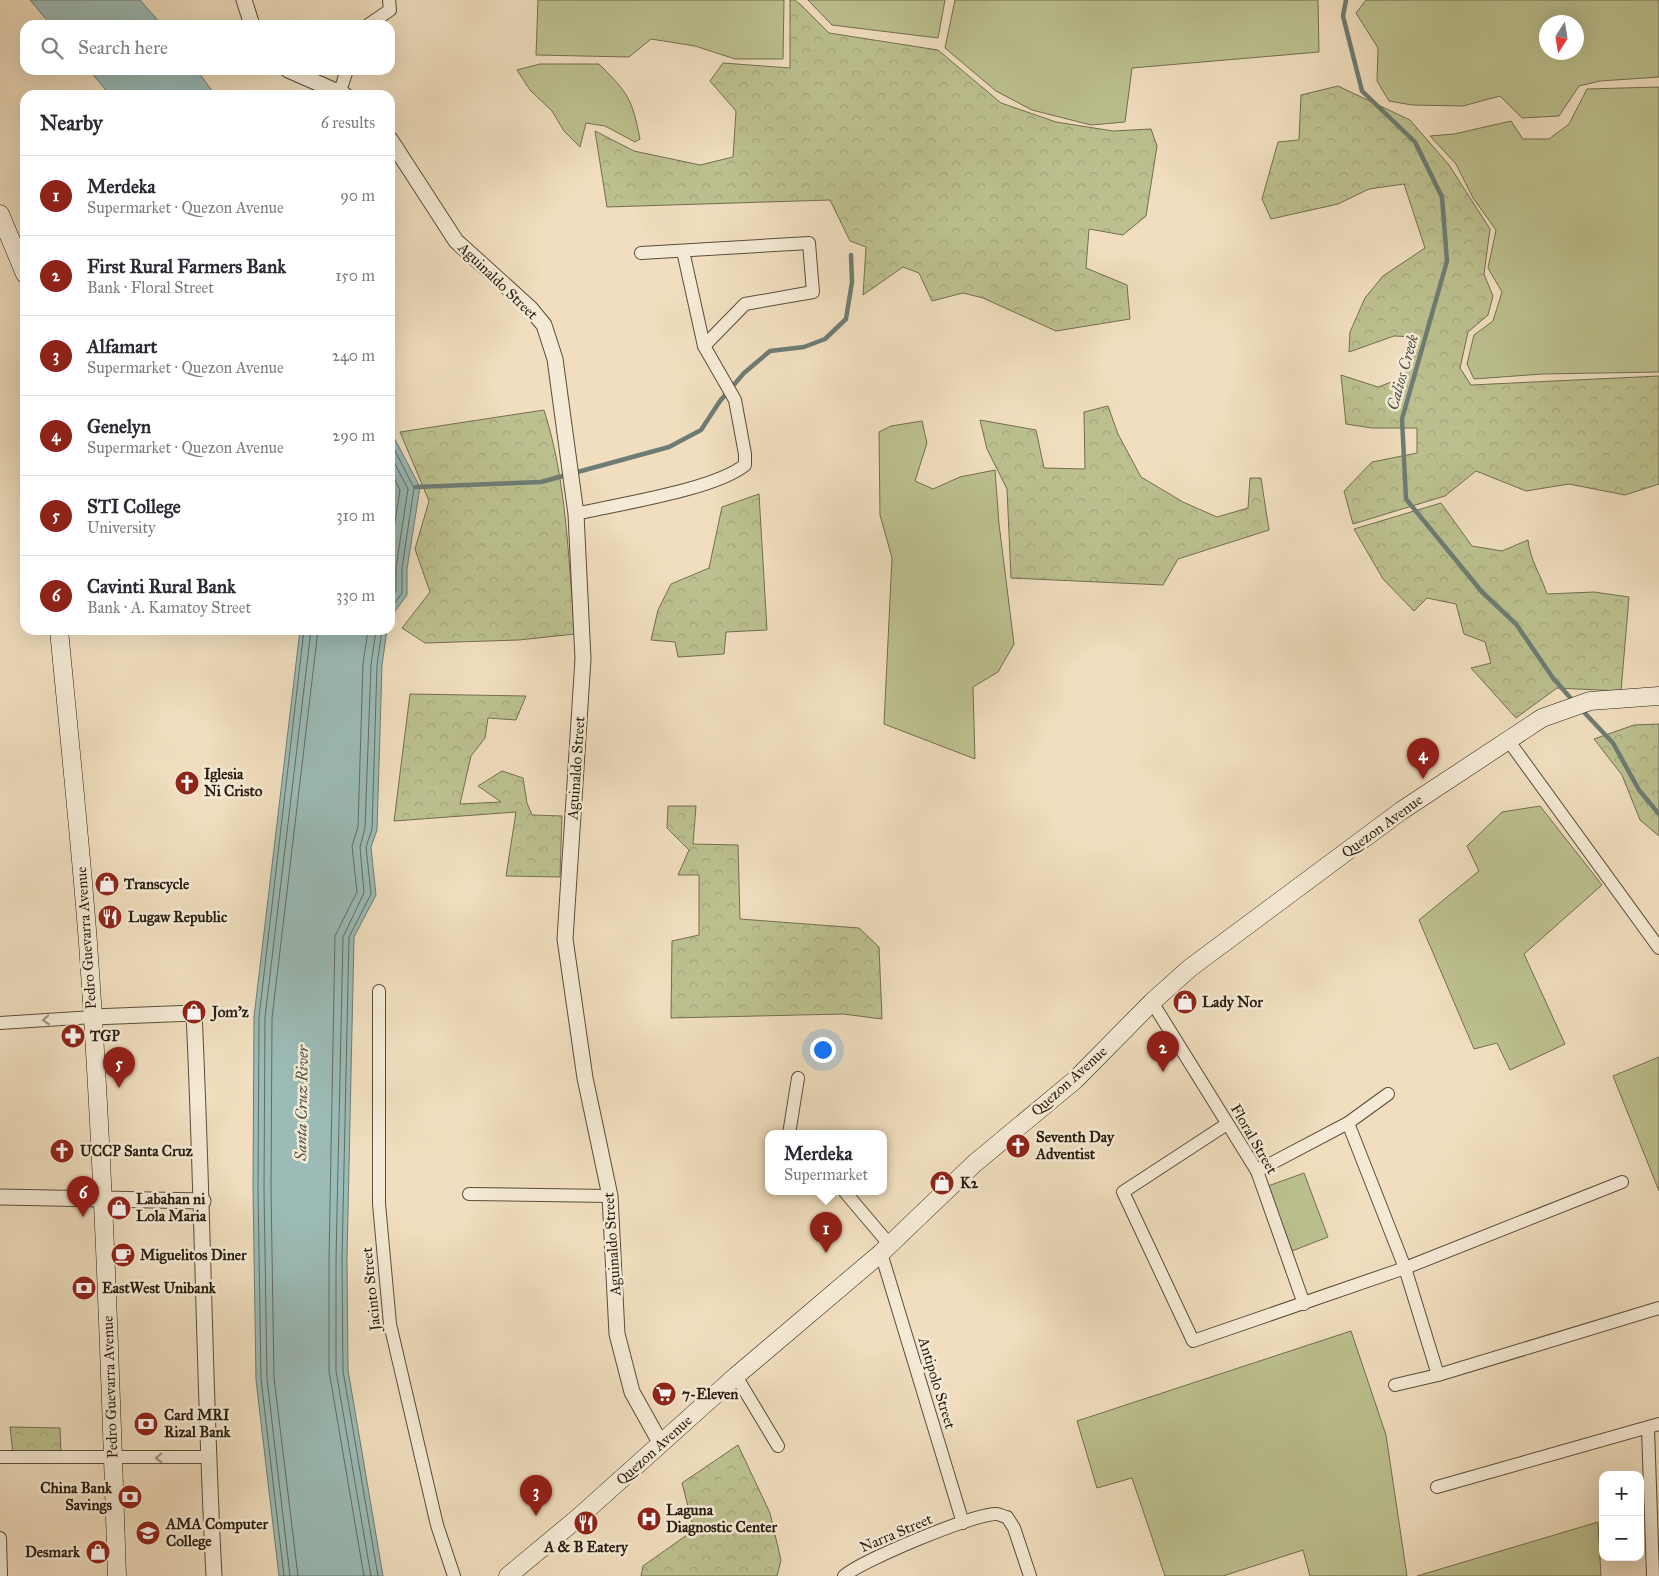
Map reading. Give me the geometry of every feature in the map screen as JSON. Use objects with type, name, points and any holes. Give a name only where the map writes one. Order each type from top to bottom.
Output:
[{"type":"main road","points":[[0,214],[20,262]]},
{"type":"main road","name":"Pedro Guevarra Avenue","points":[[59,635],[84,899],[92,1017],[103,1199],[117,1576]]},
{"type":"main road","name":"Quezon Avenue","points":[[517,1572],[736,1376],[885,1248],[975,1163],[1075,1080],[1152,1002],[1190,968],[1401,811],[1542,718],[1590,701],[1659,696]]},
{"type":"street","points":[[244,0],[250,20]]},
{"type":"street","points":[[375,20],[390,10],[389,0]]},
{"type":"street","points":[[300,75],[335,90]]},
{"type":"street","points":[[343,90],[346,75]]},
{"type":"street","name":"Aguinaldo Street","points":[[395,147],[456,241],[530,308],[544,326],[555,359],[576,514],[583,660],[565,939],[585,1078],[610,1196],[617,1334],[632,1392],[661,1444]]},
{"type":"street","points":[[641,253],[809,243],[813,292],[744,304],[704,346]]},
{"type":"street","points":[[576,514],[687,488],[734,474],[744,465],[745,454],[735,400],[704,346],[683,251]]},
{"type":"street","points":[[1508,740],[1659,948]]},
{"type":"street","name":"Jacinto Street","points":[[379,991],[379,1204],[390,1324],[437,1525],[454,1576]]},
{"type":"street","name":"Floral Street","points":[[1152,1002],[1257,1171],[1304,1304]]},
{"type":"street","points":[[0,1023],[194,1013],[203,1201],[208,1458],[214,1576]]},
{"type":"street","points":[[790,1130],[798,1078]]},
{"type":"street","points":[[1257,1171],[1348,1123],[1388,1094]]},
{"type":"street","points":[[1348,1123],[1405,1268],[1438,1374]]},
{"type":"street","points":[[1227,1124],[1123,1192],[1193,1341],[1405,1268],[1622,1182]]},
{"type":"street","points":[[469,1194],[610,1196]]},
{"type":"street","points":[[847,1195],[885,1248]]},
{"type":"street","points":[[0,1197],[203,1201]]},
{"type":"street","name":"Antipolo Street","points":[[885,1248],[963,1523]]},
{"type":"street","points":[[1395,1385],[1659,1308]]},
{"type":"street","points":[[736,1376],[778,1446]]},
{"type":"street","points":[[1437,1487],[1653,1426],[1653,1576]]},
{"type":"street","points":[[0,1457],[208,1458]]},
{"type":"street","name":"Narra Street","points":[[844,1576],[871,1559],[963,1523],[996,1514],[1008,1517],[1014,1528],[1030,1576]]},
{"type":"street","points":[[0,1538],[1,1576]]},
{"type":"green space","points":[[538,0],[784,0],[783,59],[735,59],[695,46],[651,39],[629,57],[536,55]]},
{"type":"green space","points":[[790,0],[795,0],[829,33],[938,50],[1001,103],[1056,122],[1113,131],[1151,129],[1157,146],[1146,216],[1123,235],[1089,229],[1086,268],[1127,285],[1130,319],[1056,331],[983,298],[963,293],[932,301],[919,273],[903,267],[863,295],[866,247],[850,241],[830,200],[607,207],[595,131],[634,151],[700,165],[733,157],[736,111],[710,81],[723,63],[790,68]]},
{"type":"green space","points":[[808,0],[945,0],[938,38],[832,25]]},
{"type":"green space","points":[[955,0],[1318,0],[1319,52],[1132,68],[1125,122],[1091,125],[1032,110],[996,91],[945,48]]},
{"type":"green space","points":[[1366,0],[1659,0],[1659,77],[1600,81],[1579,86],[1559,116],[1522,118],[1500,96],[1463,106],[1412,105],[1389,101],[1377,81],[1378,48],[1356,13]]},
{"type":"green space","points":[[540,64],[599,64],[617,82],[627,97],[634,114],[640,139],[635,142],[605,126],[586,123],[580,147],[564,131],[552,111],[530,90],[517,70]]},
{"type":"green space","points":[[1338,86],[1410,120],[1449,165],[1490,229],[1484,274],[1493,296],[1488,315],[1468,332],[1460,368],[1471,385],[1659,376],[1659,484],[1625,495],[1569,484],[1526,491],[1476,471],[1445,496],[1353,524],[1344,491],[1372,462],[1417,453],[1417,428],[1372,428],[1346,424],[1341,375],[1378,387],[1405,377],[1417,337],[1394,336],[1349,352],[1350,332],[1365,298],[1383,276],[1425,248],[1404,184],[1369,189],[1338,204],[1271,219],[1262,199],[1278,142],[1299,140],[1301,95]]},
{"type":"green space","points":[[1659,87],[1659,372],[1542,374],[1474,379],[1467,364],[1474,335],[1493,321],[1502,292],[1488,268],[1496,230],[1473,198],[1456,164],[1430,136],[1454,134],[1511,121],[1523,139],[1549,139],[1569,124],[1587,89]]},
{"type":"green space","points":[[1108,406],[1118,434],[1141,477],[1183,502],[1217,517],[1248,508],[1250,478],[1261,478],[1269,530],[1178,559],[1163,585],[1011,578],[1007,489],[987,449],[980,420],[1036,430],[1044,468],[1085,469],[1084,412]]},
{"type":"green space","points":[[544,410],[558,465],[566,521],[575,634],[519,640],[425,643],[402,628],[430,592],[415,549],[429,501],[400,432]]},
{"type":"green space","points":[[922,421],[927,443],[915,481],[933,489],[960,477],[995,470],[999,524],[1014,644],[998,672],[973,687],[975,759],[884,724],[892,558],[880,515],[879,432],[891,426]]},
{"type":"green space","points":[[759,494],[767,630],[726,632],[724,654],[678,657],[675,642],[651,640],[658,610],[671,584],[709,568],[722,507]]},
{"type":"green space","points":[[1441,503],[1472,546],[1502,551],[1528,540],[1533,561],[1547,594],[1594,592],[1629,597],[1621,691],[1557,688],[1516,718],[1471,668],[1491,663],[1485,642],[1464,634],[1456,604],[1427,598],[1414,611],[1383,579],[1354,529]]},
{"type":"green space","points":[[410,694],[526,696],[516,720],[488,718],[485,738],[471,756],[460,804],[501,802],[478,786],[502,771],[523,778],[527,803],[532,815],[562,816],[560,877],[506,876],[516,812],[394,821]]},
{"type":"green space","points":[[1659,724],[1659,836],[1640,820],[1622,775],[1594,739],[1634,725]]},
{"type":"green space","points":[[668,806],[696,806],[693,844],[738,845],[740,919],[859,928],[879,947],[882,1019],[843,1014],[671,1018],[672,941],[699,935],[699,875],[678,875],[689,850],[667,828]]},
{"type":"green space","points":[[1540,806],[1602,885],[1524,954],[1565,1044],[1510,1070],[1497,1043],[1474,1049],[1419,920],[1479,871],[1467,846],[1502,812]]},
{"type":"green space","points":[[1659,1057],[1659,1191],[1613,1076]]},
{"type":"green space","points":[[1304,1173],[1328,1237],[1292,1251],[1268,1186]]},
{"type":"green space","points":[[1351,1331],[1386,1435],[1407,1576],[1310,1576],[1303,1550],[1223,1576],[1165,1576],[1132,1478],[1097,1488],[1077,1421]]},
{"type":"green space","points":[[10,1427],[60,1428],[61,1452],[13,1454]]},
{"type":"green space","points":[[738,1445],[770,1513],[781,1560],[777,1576],[641,1576],[643,1566],[694,1530],[682,1483]]},
{"type":"green space","points":[[1598,1522],[1601,1576],[1417,1576]]},
{"type":"water","points":[[30,0],[140,0],[158,20],[47,20]]},
{"type":"water","points":[[93,75],[201,75],[211,90],[106,90]]},
{"type":"water","points":[[395,440],[420,487],[407,569],[407,595],[395,611]]},
{"type":"water","name":"Santa Cruz River","points":[[299,635],[386,635],[382,665],[377,830],[371,847],[376,895],[354,937],[347,1259],[348,1370],[383,1576],[279,1576],[256,1380],[253,1189],[254,1017]]},
{"type":"waterway","name":"Calios Creek","points":[[1346,0],[1343,16],[1362,91],[1415,142],[1442,197],[1447,261],[1402,419],[1406,499],[1482,592],[1516,624],[1553,678],[1574,702]]},
{"type":"waterway","points":[[416,487],[541,482],[669,447],[701,430],[720,401],[744,373],[770,351],[804,347],[825,339],[846,319],[852,282],[851,255]]},
{"type":"waterway","name":"Calios Creek","points":[[1581,709],[1613,743],[1639,790],[1659,814]]},
{"type":"place","name":"Genelyn","points":[[1423,779]]},
{"type":"place","name":"Iglesia Ni Cristo","points":[[187,783]]},
{"type":"place","name":"Transcycle","points":[[107,884]]},
{"type":"place","name":"Lugaw Republic","points":[[110,917]]},
{"type":"place","name":"Lady Nor","points":[[1185,1002]]},
{"type":"place","name":"Jom'z","points":[[194,1012]]},
{"type":"place","name":"TGP","points":[[73,1036]]},
{"type":"place","name":"First Rural Farmers Bank","points":[[1163,1072]]},
{"type":"place","name":"STI College","points":[[119,1088]]},
{"type":"place","name":"Seventh Day Adventist","points":[[1018,1146]]},
{"type":"place","name":"UCCP Santa Cruz","points":[[62,1151]]},
{"type":"place","name":"K2","points":[[942,1183]]},
{"type":"place","name":"Labahan ni Lola Maria","points":[[119,1208]]},
{"type":"place","name":"Cavinti Rural Bank","points":[[83,1217]]},
{"type":"place","name":"Merdeka","points":[[826,1253]]},
{"type":"place","name":"Miguelitos Diner","points":[[123,1255]]},
{"type":"place","name":"EastWest Unibank","points":[[84,1288]]},
{"type":"place","name":"7-Eleven","points":[[664,1394]]},
{"type":"place","name":"Card MRI Rizal Bank","points":[[146,1424]]},
{"type":"place","name":"China Bank Savings","points":[[130,1497]]},
{"type":"place","name":"Alfamart","points":[[536,1516]]},
{"type":"place","name":"Laguna Diagnostic Center","points":[[649,1519]]},
{"type":"place","name":"A & B Eatery","points":[[586,1523]]},
{"type":"place","name":"AMA Computer College","points":[[148,1533]]},
{"type":"place","name":"Desmark","points":[[98,1552]]}]
